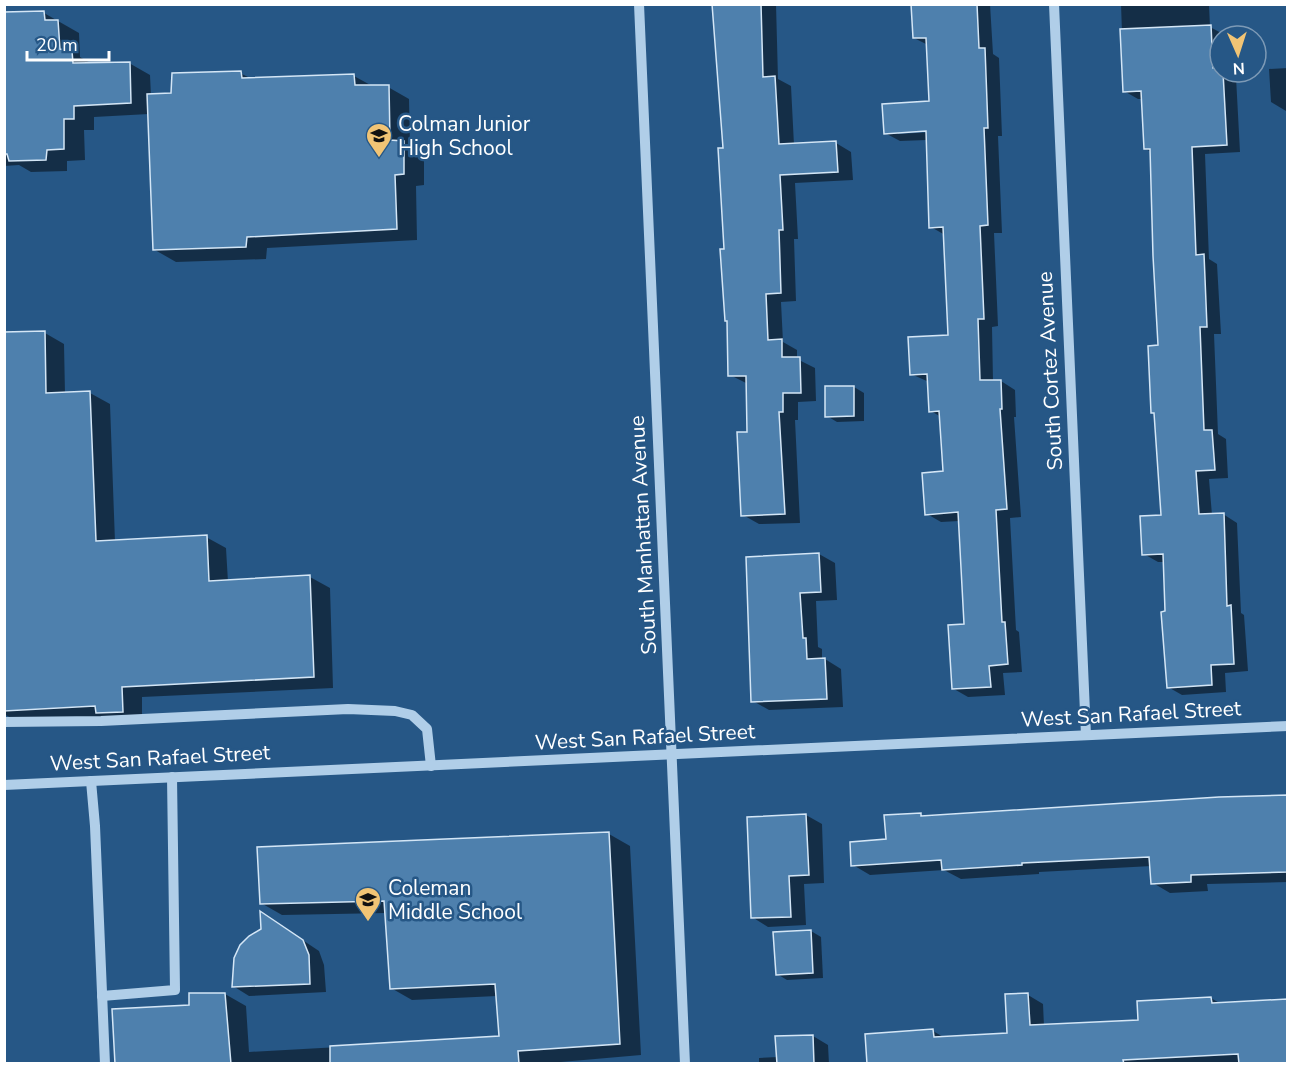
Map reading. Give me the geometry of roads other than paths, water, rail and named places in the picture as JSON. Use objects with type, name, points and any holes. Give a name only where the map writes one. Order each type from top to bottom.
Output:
[{"type":"street","name":"South Manhattan Avenue","points":[[639,4],[685,1064]]},
{"type":"street","name":"South Cortez Avenue","points":[[1054,4],[1086,735]]},
{"type":"street","points":[[4,722],[101,721],[348,709],[395,711],[412,715],[427,729],[431,766]]},
{"type":"street","name":"West San Rafael Street","points":[[4,785],[1287,726]]},
{"type":"street","points":[[102,996],[175,990],[172,777]]},
{"type":"street","points":[[91,781],[105,1064]]},
{"type":"place","name":"Colman Junior High School","points":[[379,159]]},
{"type":"place","name":"Coleman Middle School","points":[[368,923]]}]
